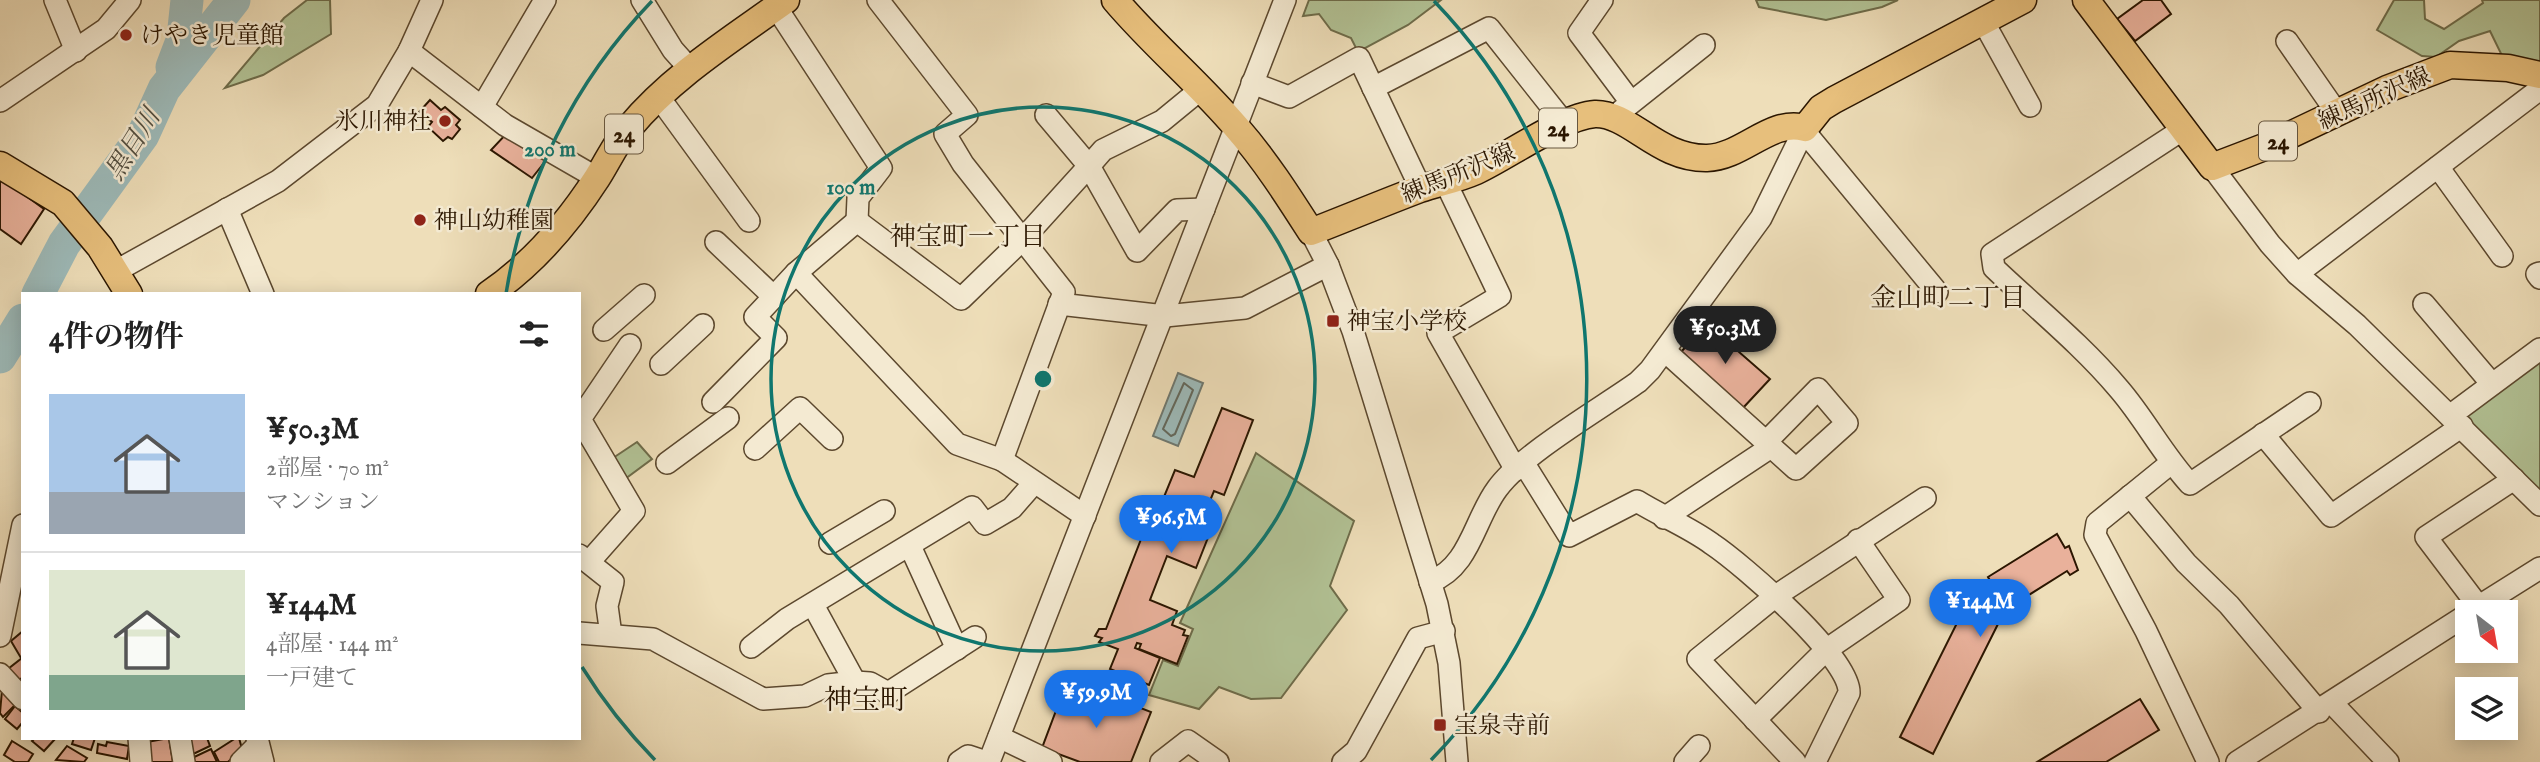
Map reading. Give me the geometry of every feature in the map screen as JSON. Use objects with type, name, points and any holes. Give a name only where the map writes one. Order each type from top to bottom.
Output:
[{"type":"main road","points":[[1115,0],[1149,39],[1236,126],[1274,175],[1311,233]]},
{"type":"main road","points":[[1623,109],[1659,146],[1691,157],[1707,158],[1739,150],[1780,127],[1788,125],[1805,130],[1822,108],[1835,100],[2023,0]]},
{"type":"main road","points":[[2086,0],[2212,167]]},
{"type":"main road","name":"24","points":[[492,292],[513,278],[560,231],[627,129],[658,96],[690,69],[781,4]]},
{"type":"main road","name":"練馬所沢線","points":[[2212,167],[2387,89],[2450,65],[2508,68],[2538,92]]},
{"type":"main road","name":"練馬所沢線","points":[[1311,233],[1433,185],[1475,172],[1565,124],[1593,114],[1623,109]]},
{"type":"main road","points":[[0,166],[63,203],[100,247],[122,283]]},
{"type":"street","points":[[55,0],[76,51]]},
{"type":"street","points":[[0,101],[106,29],[130,0]]},
{"type":"street","points":[[122,283],[227,209],[278,181],[377,105],[409,51],[432,0]]},
{"type":"street","points":[[482,107],[545,0]]},
{"type":"street","points":[[642,0],[673,50],[690,69]]},
{"type":"street","points":[[878,0],[967,115],[945,134],[963,164],[1064,292],[1002,460]]},
{"type":"street","points":[[959,762],[968,756],[988,762],[999,737],[1165,316],[1285,0]]},
{"type":"street","points":[[1602,0],[1579,33],[1623,109],[1704,45]]},
{"type":"street","points":[[667,463],[720,410],[776,338],[755,317],[796,273],[857,221],[858,198],[881,168],[781,4]]},
{"type":"street","points":[[1983,21],[2030,106]]},
{"type":"street","points":[[1373,88],[1489,28],[1565,124]]},
{"type":"street","points":[[2287,41],[2337,113]]},
{"type":"street","points":[[409,51],[505,125],[597,178]]},
{"type":"street","points":[[1252,83],[1289,97],[1359,58],[1373,88],[1500,296],[1438,333],[1520,466],[1569,536],[1637,501],[1710,542],[1777,595],[1826,650],[1849,685],[1849,693],[1815,762]]},
{"type":"street","points":[[857,221],[961,299],[1022,240],[1103,150],[1162,121],[1201,89]]},
{"type":"street","points":[[2297,274],[2538,92]]},
{"type":"street","points":[[658,96],[749,221]]},
{"type":"street","points":[[1046,115],[1089,166],[1137,251],[1177,210],[1204,209]]},
{"type":"street","points":[[2185,128],[1992,254],[1994,268],[2117,386],[2143,418],[2171,463],[2190,484],[2310,403]]},
{"type":"street","points":[[1430,582],[1457,565],[1497,488],[1520,466],[1638,382],[1665,351],[1761,218],[1805,130],[1937,292]]},
{"type":"street","points":[[2212,167],[2270,244],[2297,274],[2357,325],[2540,505]]},
{"type":"street","points":[[2438,167],[2502,256]]},
{"type":"street","points":[[227,209],[262,292]]},
{"type":"street","points":[[1311,233],[1328,265],[1353,331],[1444,631],[1457,762]]},
{"type":"street","points":[[716,242],[774,297]]},
{"type":"street","points":[[1059,304],[1165,316],[1245,308],[1328,265]]},
{"type":"street","points":[[2540,272],[2540,278]]},
{"type":"street","points":[[796,273],[957,444],[1002,460],[1033,484],[1085,516]]},
{"type":"street","points":[[604,330],[644,295]]},
{"type":"street","points":[[2424,304],[2492,384]]},
{"type":"street","points":[[662,364],[703,324]]},
{"type":"street","points":[[581,418],[630,345]]},
{"type":"street","points":[[2263,434],[2331,516],[2456,421],[2492,384],[2540,349]]},
{"type":"street","points":[[1664,518],[1768,445],[1818,389],[1847,423],[1796,469],[1768,445],[1665,351]]},
{"type":"street","points":[[755,449],[800,408],[832,439]]},
{"type":"street","points":[[581,421],[634,511],[584,558],[613,582],[607,606],[611,635]]},
{"type":"street","points":[[2171,463],[2097,523],[2095,535],[2146,631],[2207,762]]},
{"type":"street","points":[[2465,600],[2426,537],[2514,480]]},
{"type":"street","points":[[751,647],[787,619],[910,547],[972,507],[985,524],[1012,508],[1033,484]]},
{"type":"street","points":[[2130,496],[2186,563],[2230,605],[2325,707],[2388,762]]},
{"type":"street","points":[[1795,762],[1698,659],[1777,595],[1925,498]]},
{"type":"street","points":[[830,543],[884,511]]},
{"type":"street","points":[[0,636],[21,535]]},
{"type":"street","points":[[1755,720],[1826,650],[1899,600],[1858,540]]},
{"type":"street","points":[[581,633],[653,639],[763,699],[805,696],[828,685],[855,682],[870,683],[888,693],[966,643],[910,547]]},
{"type":"street","points":[[2489,600],[2540,568]]},
{"type":"street","points":[[813,605],[855,682]]},
{"type":"street","points":[[2248,759],[2455,622]]},
{"type":"street","points":[[1343,762],[1356,751],[1418,639],[1444,631]]},
{"type":"street","points":[[0,674],[21,697]]},
{"type":"street","points":[[999,737],[1051,762]]},
{"type":"street","points":[[139,740],[141,762]]},
{"type":"street","points":[[180,740],[184,762]]},
{"type":"street","points":[[1161,762],[1188,741],[1218,762]]},
{"type":"street","points":[[241,762],[259,749]]},
{"type":"green space","points":[[307,0],[330,0],[331,34],[263,75],[225,88],[284,18]]},
{"type":"green space","points":[[1309,0],[1441,0],[1408,25],[1358,52],[1351,38],[1331,30],[1319,14],[1303,16]]},
{"type":"green space","points":[[1756,0],[1898,0],[1882,7],[1826,20],[1759,7]]},
{"type":"green space","points":[[2394,0],[2424,0],[2425,19],[2444,29],[2483,3],[2482,0],[2540,0],[2540,75],[2508,68],[2490,31],[2459,41],[2436,57],[2422,56],[2377,30]]},
{"type":"green space","points":[[2540,357],[2540,490],[2464,412]]},
{"type":"green space","points":[[637,442],[652,459],[625,479],[613,458]]},
{"type":"green space","points":[[1256,453],[1354,521],[1330,586],[1347,610],[1281,698],[1251,699],[1219,687],[1199,709],[1149,695],[1163,660],[1178,666],[1193,629],[1180,623]]},
{"type":"water","points":[[1178,373],[1203,383],[1178,446],[1153,436]]},
{"type":"building","points":[[2143,0],[2161,0],[2171,14],[2135,41],[2117,19]]},
{"type":"building","name":"氷川神社","points":[[430,100],[441,110],[445,107],[460,120],[456,125],[460,129],[452,139],[448,137],[443,141],[428,127],[432,122],[419,112]]},
{"type":"building","points":[[507,133],[547,159],[532,178],[491,150]]},
{"type":"building","points":[[0,177],[44,209],[21,244],[0,229]]},
{"type":"building","points":[[1707,324],[1770,379],[1742,409],[1680,353]]},
{"type":"building","points":[[1222,408],[1253,420],[1224,495],[1214,491],[1207,508],[1218,512],[1196,568],[1167,556],[1150,600],[1177,611],[1172,625],[1185,630],[1183,635],[1188,636],[1177,664],[1139,649],[1141,644],[1137,643],[1135,648],[1160,658],[1149,685],[1110,669],[1118,649],[1099,642],[1102,638],[1095,636],[1099,629],[1106,629],[1145,529],[1150,531],[1175,470],[1194,477]]},
{"type":"building","points":[[2057,534],[2065,548],[2069,546],[2078,570],[2070,575],[2067,571],[2005,610],[1933,754],[1900,737],[1971,595],[1999,608],[2004,605],[1988,577]]},
{"type":"building","points":[[21,633],[21,658],[11,641]]},
{"type":"building","points":[[21,659],[21,679],[18,681],[8,669]]},
{"type":"building","points":[[2,690],[16,704],[3,717],[0,713]]},
{"type":"building","points":[[1063,692],[1100,706],[1105,694],[1151,712],[1131,762],[1080,762],[1042,748]]},
{"type":"building","points":[[2140,699],[2159,730],[2106,762],[2037,762]]},
{"type":"building","points":[[15,706],[21,711],[21,724],[17,729],[5,719]]},
{"type":"building","points":[[33,740],[54,740],[44,751]]},
{"type":"building","points":[[73,740],[94,740],[91,750],[72,744]]},
{"type":"building","points":[[169,740],[173,762],[151,762],[147,742]]},
{"type":"building","points":[[185,740],[208,740],[210,746],[189,756]]},
{"type":"building","points":[[233,740],[240,740],[242,749],[228,762],[219,762],[214,752]]},
{"type":"building","points":[[12,741],[33,754],[28,762],[15,762],[4,755]]},
{"type":"building","points":[[107,742],[129,746],[127,759],[97,753],[98,744],[106,746]]},
{"type":"building","points":[[67,746],[87,758],[84,762],[56,760]]},
{"type":"building","points":[[211,749],[217,762],[192,762],[190,759]]},
{"type":"waterway","points":[[172,67],[183,38],[187,0]]},
{"type":"waterway","name":"黒目川","points":[[39,292],[64,244],[143,135],[164,89],[234,0]]},
{"type":"waterway","name":"黒目川","points":[[0,357],[21,323]]},
{"type":"place","name":"けやき児童館","points":[[126,35]]},
{"type":"place","name":"氷川神社","points":[[445,121]]},
{"type":"place","name":"神山幼稚園","points":[[420,220]]},
{"type":"place","name":"神宝小学校","points":[[1333,321]]},
{"type":"place","name":"宝泉寺前","points":[[1440,725]]},
{"type":"district","name":"神宝町一丁目","points":[[968,236]]},
{"type":"district","name":"金山町二丁目","points":[[1948,297]]},
{"type":"district","name":"神宝町","points":[[866,699]]}]
